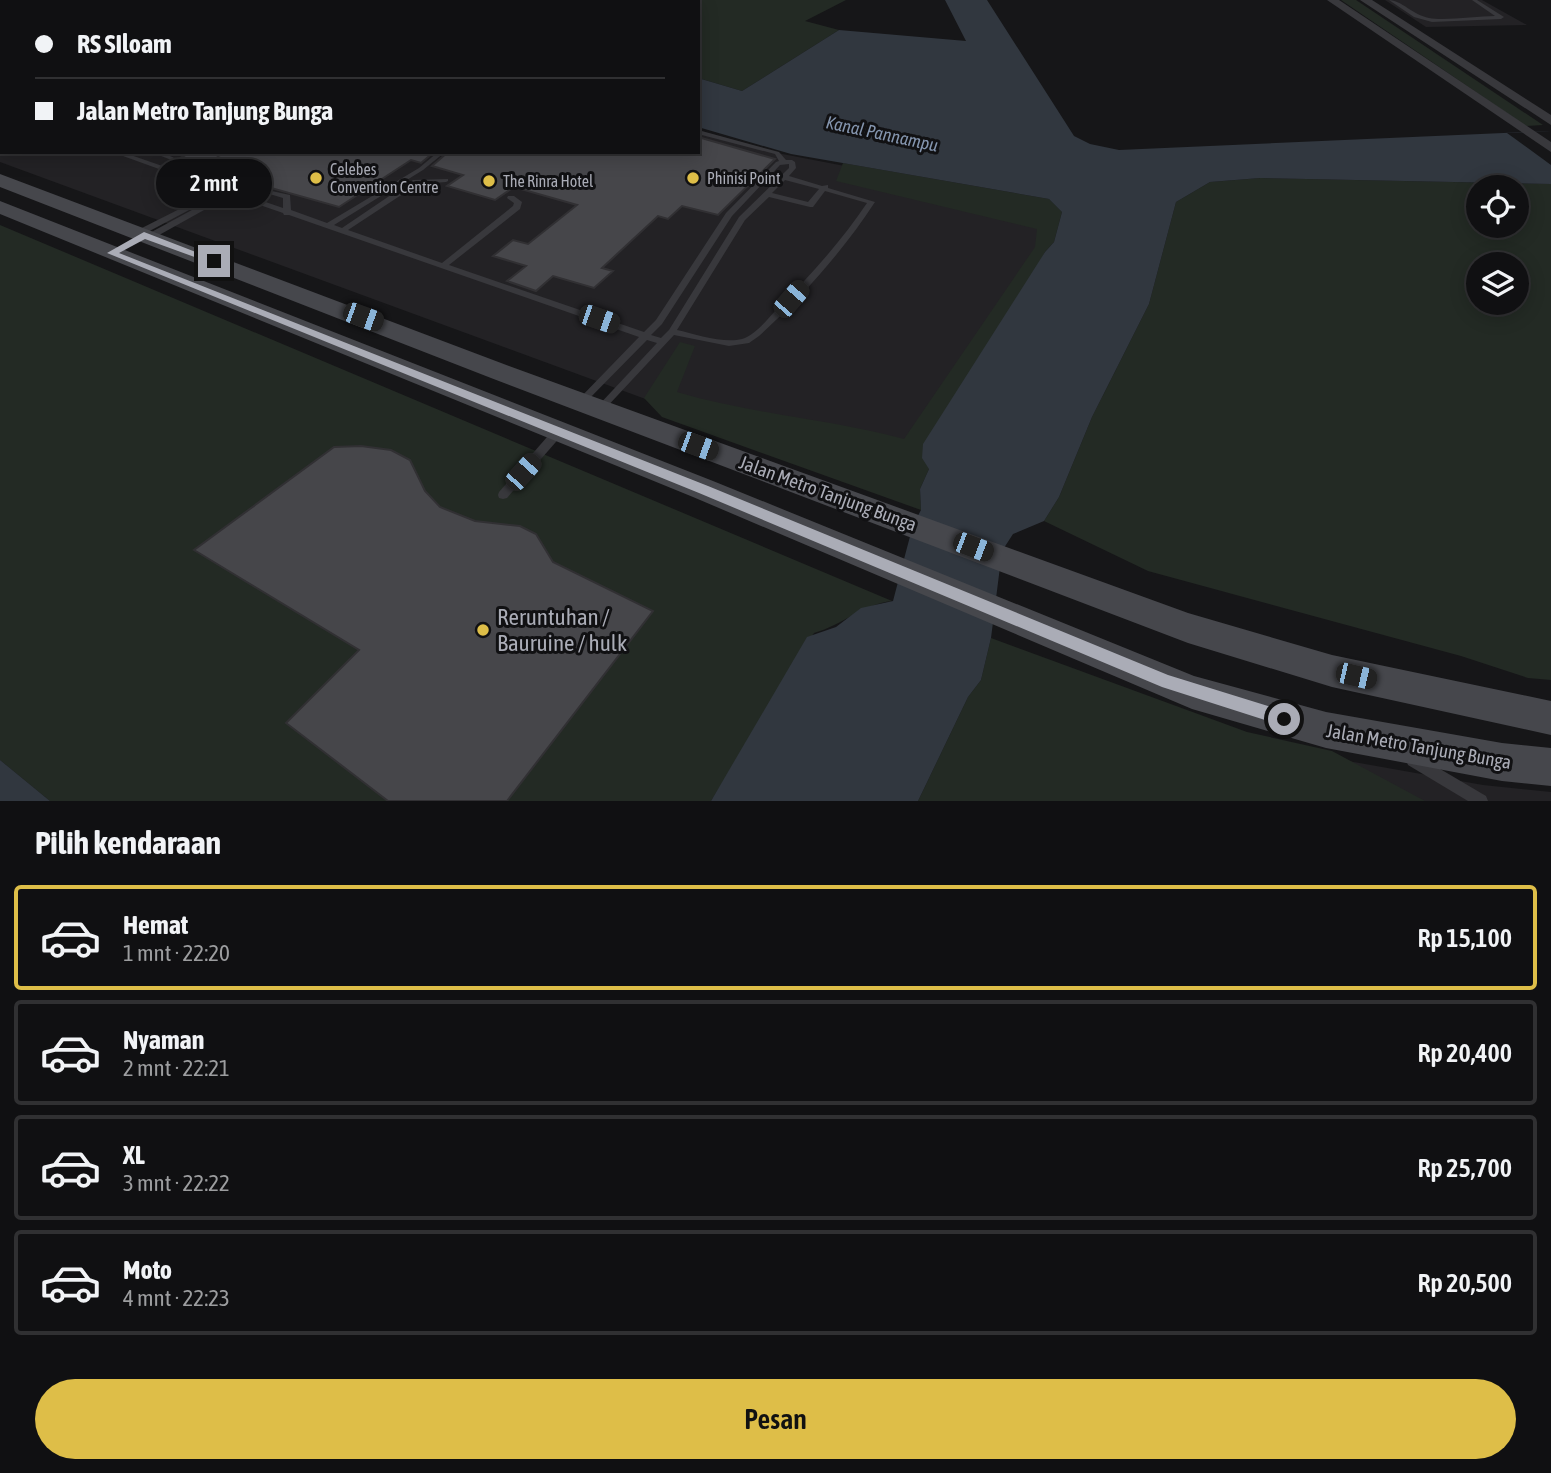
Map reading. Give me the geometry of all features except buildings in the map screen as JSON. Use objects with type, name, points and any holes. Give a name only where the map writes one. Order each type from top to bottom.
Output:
[{"type":"main road","name":"Jalan Metro Tanjung Bunga","points":[[0,180],[591,406],[1188,628],[1332,671],[1551,718]]},
{"type":"main road","name":"Jalan Metro Tanjung Bunga","points":[[0,207],[1192,692],[1326,730],[1427,749],[1551,767]]},
{"type":"main road","points":[[112,253],[144,235]]},
{"type":"street","points":[[1332,0],[1551,148]]},
{"type":"street","points":[[1365,0],[1551,121]]},
{"type":"lane","points":[[1391,0],[1432,20],[1501,17],[1474,0]]},
{"type":"lane","points":[[1381,10],[1406,9]]},
{"type":"lane","points":[[591,406],[672,332],[742,219],[794,165],[783,161],[777,153],[700,133]]},
{"type":"lane","points":[[120,154],[663,342]]},
{"type":"lane","points":[[160,154],[176,160]]},
{"type":"lane","points":[[327,226],[439,154]]},
{"type":"lane","points":[[591,406],[659,322],[729,215],[783,161]]},
{"type":"lane","points":[[198,167],[244,183]]},
{"type":"lane","points":[[672,332],[729,342],[754,338],[776,316],[871,202],[783,177]]},
{"type":"lane","points":[[342,231],[416,182],[446,180]]},
{"type":"lane","points":[[767,194],[810,205],[825,187]]},
{"type":"lane","points":[[144,235],[225,192]]},
{"type":"lane","points":[[267,192],[287,197],[287,213]]},
{"type":"lane","points":[[444,265],[517,206],[518,202],[511,198]]},
{"type":"lane","points":[[709,244],[724,247]]},
{"type":"lane","points":[[503,495],[558,432]]},
{"type":"lane","points":[[1379,738],[1481,801]]},
{"type":"shaded area","points":[[700,0],[846,0],[805,21],[839,30],[742,91],[700,79]]},
{"type":"shaded area","points":[[1341,0],[1356,0],[1543,125],[1526,126]]},
{"type":"shaded area","points":[[1385,0],[1482,0],[1527,25],[1426,27]]},
{"type":"shaded area","points":[[700,132],[772,152],[980,192],[1053,222],[896,481],[738,433],[0,162],[0,154],[700,154]]},
{"type":"shaded area","points":[[843,163],[1049,199],[1062,212],[1054,242],[1045,252],[929,469],[920,489],[921,510],[662,417],[644,398],[680,342],[695,346],[677,392],[733,406],[904,439],[1035,247],[1037,229],[836,181]]},
{"type":"shaded area","points":[[1260,178],[1466,182],[1466,238],[1529,238],[1529,184],[1551,184],[1551,680],[1528,678],[1461,656],[1148,571],[1044,521],[1059,497],[1092,417],[1149,304],[1176,202],[1210,182]]},
{"type":"shaded area","points":[[0,225],[892,601],[871,606],[814,633],[711,801],[50,801],[0,760]]},
{"type":"shaded area","points":[[991,638],[1247,732],[1332,751],[1425,801],[918,801],[968,697],[981,680]]},
{"type":"shaded area","points":[[1292,751],[1483,785],[1551,792],[1551,801],[1287,801]]},
{"type":"water","name":"Kanal Pannampu","points":[[945,0],[987,0],[1074,136],[1090,144],[1119,150],[1551,131],[1551,184],[1529,184],[1529,175],[1466,175],[1466,182],[1260,178],[1210,182],[1176,202],[1149,304],[1092,417],[1059,497],[1044,521],[1013,534],[1002,551],[991,638],[981,680],[968,697],[918,801],[711,801],[807,637],[836,627],[861,608],[893,601],[913,525],[921,510],[920,489],[929,469],[922,458],[923,444],[1045,252],[1054,242],[1062,212],[1049,199],[791,154],[700,128],[700,79],[742,91],[839,30],[966,41]]},
{"type":"water","points":[[0,760],[50,801],[0,801]]},
{"type":"pier","points":[[1551,131],[1551,165],[1507,133]]},
{"type":"place","name":"Celebes Convention Centre","points":[[316,178]]},
{"type":"place","name":"Phinisi Point","points":[[693,178]]},
{"type":"place","name":"The Rinra Hotel","points":[[489,181]]},
{"type":"place","name":"Reruntuhan / Bauruine / hulk","points":[[483,630]]},
{"type":"route","points":[[214,261],[144,235],[112,253],[703,489],[1192,692],[1284,719]]}]
